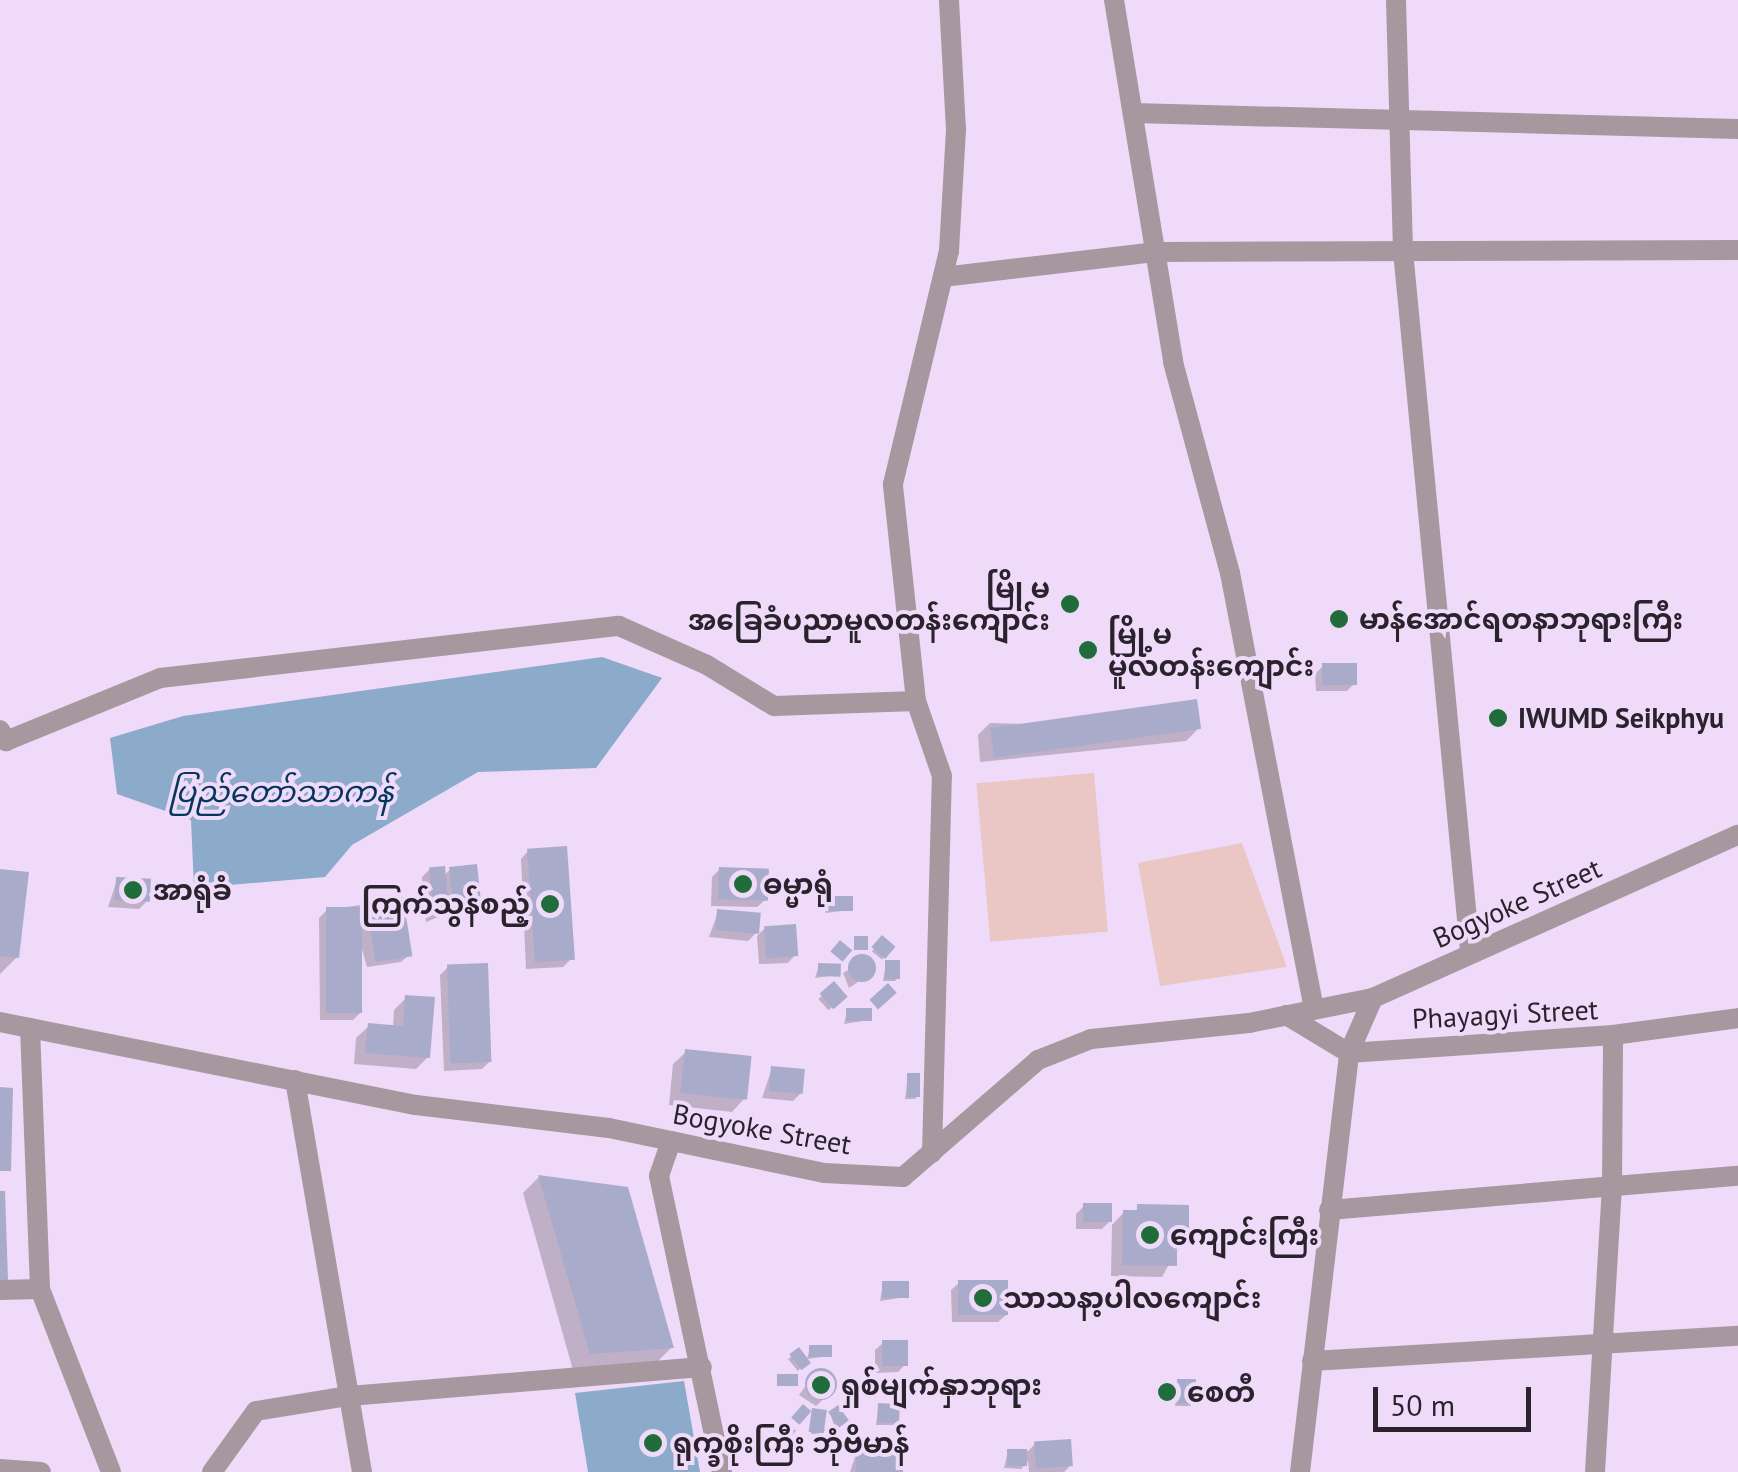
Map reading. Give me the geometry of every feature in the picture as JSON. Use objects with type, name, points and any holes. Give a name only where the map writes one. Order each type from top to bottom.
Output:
[{"type":"street","points":[[932,1152],[942,776],[916,701],[893,484],[943,277],[956,130],[949,0]]},
{"type":"street","points":[[1114,0],[1173,362],[1230,573],[1314,1008]]},
{"type":"street","points":[[1396,0],[1404,251],[1470,951]]},
{"type":"street","points":[[1133,113],[1738,128]]},
{"type":"street","points":[[943,277],[1155,252],[1738,250]]},
{"type":"street","points":[[2,737],[160,678],[618,626],[707,665],[774,706],[916,701]]},
{"type":"street","name":"Bogyoke Street","points":[[0,1022],[295,1080],[670,1141],[824,1174],[903,1177],[1038,1060],[1073,1046],[1286,1015],[1373,998],[1470,951],[1738,836]]},
{"type":"street","points":[[1300,1472],[1348,1053],[1373,998]]},
{"type":"street","points":[[1286,1015],[1348,1053]]},
{"type":"street","name":"Phayagyi Street","points":[[1348,1053],[1613,1035],[1738,1018]]},
{"type":"street","points":[[30,1028],[40,1289],[111,1472]]},
{"type":"street","points":[[1595,1472],[1612,1187],[1613,1035]]},
{"type":"street","points":[[295,1080],[362,1472]]},
{"type":"street","points":[[670,1141],[659,1176],[722,1472]]},
{"type":"street","points":[[1330,1210],[1738,1176]]},
{"type":"street","points":[[0,1290],[40,1289]]},
{"type":"street","points":[[1312,1361],[1738,1336]]},
{"type":"street","points":[[212,1472],[256,1411],[349,1396],[702,1367]]},
{"type":"street","points":[[0,1469],[40,1472]]},
{"type":"shaded area","points":[[1094,773],[1108,931],[990,942],[976,783]]},
{"type":"shaded area","points":[[1242,843],[1287,967],[1160,986],[1138,863]]},
{"type":"water","name":"ပြည်တော်သာကန်","points":[[602,657],[662,678],[596,768],[478,772],[352,845],[325,877],[194,888],[191,820],[117,794],[110,738],[183,716]]},
{"type":"water","points":[[684,1381],[700,1472],[588,1472],[575,1393]]},
{"type":"building","points":[[1322,663],[1357,663],[1357,685],[1322,685]]},
{"type":"building","points":[[1197,699],[1201,729],[994,758],[990,728]]},
{"type":"building","name":"ကြက်သွန်စည့်","points":[[567,846],[575,960],[535,963],[527,849]]},
{"type":"building","points":[[477,864],[481,902],[453,905],[449,867]]},
{"type":"building","points":[[445,866],[449,914],[433,915],[429,867]]},
{"type":"building","name":"ဓမ္မာရုံ","points":[[719,867],[769,869],[768,901],[718,899]]},
{"type":"building","points":[[0,869],[29,872],[19,958],[0,956]]},
{"type":"building","name":"အာရုံခံ","points":[[116,877],[151,879],[150,902],[115,900]]},
{"type":"building","points":[[827,896],[853,896],[853,911],[827,911]]},
{"type":"building","name":"ကြက်သွန်စည့်","points":[[403,897],[412,956],[376,962],[366,903]]},
{"type":"building","name":"ကြက်သွန်စည့်","points":[[326,907],[362,907],[362,1013],[326,1013]]},
{"type":"building","points":[[717,909],[761,913],[759,934],[715,930]]},
{"type":"building","points":[[796,924],[798,956],[766,958],[764,926]]},
{"type":"building","points":[[882,935],[896,947],[885,959],[872,947]]},
{"type":"building","points":[[854,936],[868,936],[868,950],[854,950]]},
{"type":"building","points":[[840,940],[852,950],[843,962],[830,951]]},
{"type":"building","points":[[862,954],[872,958],[876,968],[872,978],[862,982],[852,978],[848,968],[852,958]]},
{"type":"building","points":[[885,960],[900,960],[900,979],[885,979]]},
{"type":"building","name":"ကြက်သွန်စည့်","points":[[488,963],[491,1062],[450,1063],[447,964]]},
{"type":"building","points":[[818,963],[841,964],[841,977],[818,976]]},
{"type":"building","points":[[834,981],[848,997],[833,1009],[820,993]]},
{"type":"building","points":[[888,983],[897,993],[878,1009],[869,1000]]},
{"type":"building","name":"ကြက်သွန်စည့်","points":[[405,995],[435,997],[430,1058],[365,1053],[368,1023],[403,1026]]},
{"type":"building","points":[[846,1008],[872,1008],[872,1021],[846,1021]]},
{"type":"building","points":[[685,1049],[752,1056],[747,1100],[680,1093]]},
{"type":"building","points":[[771,1066],[805,1069],[803,1094],[769,1091]]},
{"type":"building","points":[[907,1073],[920,1073],[920,1097],[907,1097]]},
{"type":"building","points":[[0,1087],[13,1088],[11,1171],[0,1171]]},
{"type":"building","points":[[538,1175],[628,1187],[674,1348],[590,1354]]},
{"type":"building","points":[[0,1191],[5,1191],[8,1280],[0,1281]]},
{"type":"building","points":[[1083,1203],[1112,1203],[1112,1222],[1083,1222]]},
{"type":"building","name":"ကျောင်းကြီး","points":[[1137,1204],[1189,1205],[1189,1235],[1177,1235],[1177,1266],[1122,1265],[1123,1210],[1137,1210]]},
{"type":"building","name":"သာသနာ့ပါလကျောင်း","points":[[958,1280],[1008,1280],[1008,1315],[958,1315]]},
{"type":"building","points":[[882,1281],[909,1281],[909,1298],[882,1298]]},
{"type":"building","points":[[882,1340],[908,1340],[908,1366],[882,1366]]},
{"type":"building","points":[[809,1345],[832,1345],[832,1357],[809,1357]]},
{"type":"building","points":[[799,1347],[811,1363],[801,1370],[789,1354]]},
{"type":"building","name":"ရှစ်မျက်နှာဘုရား","points":[[821,1368],[832,1373],[837,1384],[832,1395],[821,1400],[810,1395],[805,1384],[810,1373]]},
{"type":"building","points":[[777,1374],[798,1374],[798,1386],[777,1386]]},
{"type":"building","points":[[1177,1379],[1196,1379],[1196,1404],[1177,1404]]},
{"type":"building","name":"စေတီ","points":[[1167,1384],[1175,1392],[1167,1400],[1159,1392]]},
{"type":"building","points":[[878,1403],[900,1404],[899,1423],[877,1422]]},
{"type":"building","points":[[803,1404],[811,1411],[799,1425],[791,1418]]},
{"type":"building","points":[[838,1405],[849,1421],[839,1427],[828,1412]]},
{"type":"building","points":[[812,1408],[827,1410],[824,1434],[809,1432]]},
{"type":"building","points":[[785,1422],[796,1431],[790,1439],[779,1430]]},
{"type":"building","points":[[1071,1439],[1073,1466],[1036,1469],[1034,1442]]},
{"type":"building","points":[[856,1449],[903,1449],[903,1472],[856,1472]]},
{"type":"building","points":[[1007,1449],[1027,1449],[1027,1466],[1007,1466]]},
{"type":"place","name":"မြို့မ အခြေခံပညာမူလတန်းကျောင်း","points":[[1070,604]]},
{"type":"place","name":"မာန်အောင်ရတနာဘုရားကြီး","points":[[1339,619]]},
{"type":"place","name":"မြို့မ မူလတန်းကျောင်း","points":[[1088,650]]},
{"type":"place","name":"IWUMD Seikphyu","points":[[1498,718]]},
{"type":"place","name":"ဓမ္မာရုံ","points":[[743,884]]},
{"type":"place","name":"အာရုံခံ","points":[[133,890]]},
{"type":"place","name":"ကြက်သွန်စည့်","points":[[550,904]]},
{"type":"place","name":"ကျောင်းကြီး","points":[[1150,1235]]},
{"type":"place","name":"သာသနာ့ပါလကျောင်း","points":[[983,1298]]},
{"type":"place","name":"ရှစ်မျက်နှာဘုရား","points":[[821,1385]]},
{"type":"place","name":"စေတီ","points":[[1167,1392]]},
{"type":"place","name":"ရုက္ခစိုးကြီး ဘုံဗိမာန်","points":[[653,1443]]}]
